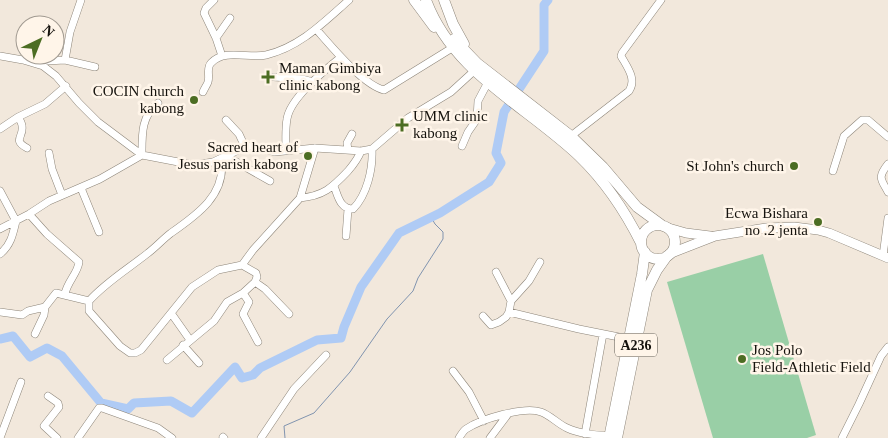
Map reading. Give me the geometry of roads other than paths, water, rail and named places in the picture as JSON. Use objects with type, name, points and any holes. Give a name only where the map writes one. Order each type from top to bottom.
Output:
[{"type":"highway","points":[[414,0],[427,20],[443,34]]},
{"type":"highway","points":[[426,0],[452,48],[474,71],[571,136],[603,166],[637,207],[671,232],[674,238],[674,245],[668,255],[658,259],[648,255],[618,202],[600,178],[520,102]]},
{"type":"highway","points":[[432,0],[452,36],[505,91]]},
{"type":"highway","points":[[444,0],[458,34],[485,70]]},
{"type":"highway","points":[[643,247],[642,236],[646,230],[656,226],[664,227]]},
{"type":"highway","name":"A236","points":[[612,437],[642,274],[643,247]]},
{"type":"highway","name":"A236","points":[[612,437],[647,290],[656,270],[668,255]]},
{"type":"main road","points":[[664,227],[694,234],[715,236]]},
{"type":"main road","points":[[668,255],[715,236],[766,228],[806,228],[842,238],[885,257]]},
{"type":"street","points":[[81,0],[70,32],[65,60],[95,67]]},
{"type":"street","points":[[214,0],[204,13],[222,56]]},
{"type":"street","points":[[203,92],[209,81],[208,68],[210,64],[222,56],[232,54],[266,55],[302,40],[349,0]]},
{"type":"street","points":[[408,0],[427,20]]},
{"type":"street","points":[[571,136],[632,88],[632,78],[622,53],[661,0]]},
{"type":"street","points":[[216,38],[230,18]]},
{"type":"street","points":[[316,29],[340,57],[378,89],[384,90],[452,48]]},
{"type":"street","points":[[0,56],[15,59]]},
{"type":"street","points":[[286,151],[287,119],[290,110],[313,82],[340,57]]},
{"type":"street","points":[[49,65],[79,103],[98,122],[142,155],[194,165],[224,158],[245,147],[252,146],[276,152],[315,148],[362,151],[372,149],[408,118],[451,92],[474,71]]},
{"type":"street","points":[[274,78],[302,79],[313,82]]},
{"type":"street","points":[[462,146],[468,132],[477,119],[478,101],[488,82]]},
{"type":"street","points":[[0,129],[18,117],[45,104],[66,86]]},
{"type":"street","points":[[142,155],[143,131],[148,111],[158,102]]},
{"type":"street","points":[[18,117],[22,126],[20,145],[27,148]]},
{"type":"street","points":[[226,120],[238,134],[245,147]]},
{"type":"street","points":[[833,171],[844,136],[862,120],[868,120],[888,137]]},
{"type":"street","points":[[348,150],[348,143],[352,134]]},
{"type":"street","points":[[224,158],[222,177],[215,192],[200,212],[113,279],[89,301],[89,311],[120,346],[130,353],[141,350],[183,296],[204,278],[218,270],[242,265],[253,250],[300,198],[315,148]]},
{"type":"street","points":[[334,186],[340,202],[348,209],[353,210],[361,201],[371,168],[372,149]]},
{"type":"street","points":[[300,198],[315,196],[334,186],[356,161],[362,151]]},
{"type":"street","points":[[49,153],[52,169],[62,195]]},
{"type":"street","points":[[0,229],[30,214],[49,201],[100,179],[142,155]]},
{"type":"street","points":[[224,158],[270,181]]},
{"type":"street","points":[[888,164],[882,172],[881,179],[888,192]]},
{"type":"street","points":[[81,188],[99,232]]},
{"type":"street","points":[[0,191],[16,220],[12,239],[0,254]]},
{"type":"street","points":[[346,236],[348,209]]},
{"type":"street","points":[[30,214],[47,234],[79,262],[66,286],[65,294]]},
{"type":"street","points":[[885,257],[888,218]]},
{"type":"street","points":[[511,302],[529,281],[540,262]]},
{"type":"street","points":[[242,265],[289,314]]},
{"type":"street","points":[[483,316],[491,325],[499,322],[510,312],[511,302],[496,272]]},
{"type":"street","points":[[167,360],[214,321],[227,302],[243,293],[256,278]]},
{"type":"street","points":[[35,334],[44,315],[45,307],[56,293],[89,301]]},
{"type":"street","points":[[243,293],[249,302],[243,314],[258,342]]},
{"type":"street","points":[[0,312],[22,315],[28,311],[45,307]]},
{"type":"street","points":[[510,312],[629,339]]},
{"type":"street","points":[[171,313],[190,340]]},
{"type":"street","points":[[585,434],[603,334]]},
{"type":"street","points":[[183,345],[198,363]]},
{"type":"street","points":[[842,438],[881,356],[888,347]]},
{"type":"street","points":[[261,438],[294,389],[326,355]]},
{"type":"street","points":[[453,371],[469,392],[484,421]]},
{"type":"street","points":[[0,438],[21,382]]},
{"type":"street","points":[[48,396],[58,403],[59,407],[44,426],[56,438]]},
{"type":"street","points":[[78,438],[99,408],[153,426],[172,438]]},
{"type":"street","points":[[459,438],[465,430],[484,421],[510,412],[533,410],[542,412],[567,428],[585,434],[612,437]]},
{"type":"street","points":[[490,438],[510,412]]},
{"type":"waterway","points":[[0,339],[13,336],[30,357],[47,348],[62,356],[101,403],[128,409],[134,403],[171,401],[192,413],[235,367],[242,378],[253,375],[260,368],[317,340],[341,338],[361,287],[399,233],[440,213],[489,182],[501,163],[496,153],[504,112],[544,51],[544,5],[548,0]]},
{"type":"waterway","points":[[285,438],[284,426],[314,413],[350,372],[387,319],[413,291],[418,278],[443,239],[443,232],[431,217]]},
{"type":"place","name":"Maman Gimbiya clinic kabong","points":[[268,77]]},
{"type":"place","name":"COCIN church kabong","points":[[194,100]]},
{"type":"place","name":"UMM clinic kabong","points":[[402,125]]},
{"type":"place","name":"Sacred heart of Jesus parish kabong","points":[[308,156]]},
{"type":"place","name":"St John's church","points":[[794,166]]},
{"type":"place","name":"Ecwa Bishara no .2 jenta","points":[[818,222]]},
{"type":"place","name":"Jos Polo Field-Athletic Field","points":[[742,359]]}]
